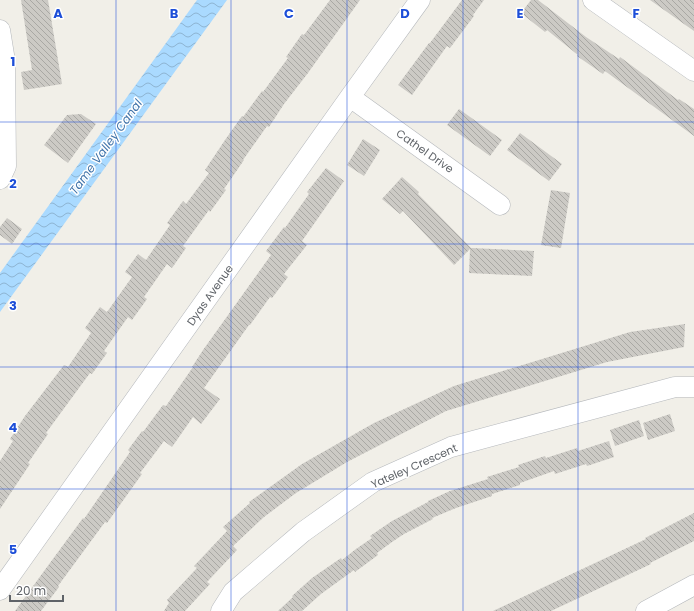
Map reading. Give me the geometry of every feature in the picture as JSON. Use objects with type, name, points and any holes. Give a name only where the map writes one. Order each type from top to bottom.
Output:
[{"type":"street","name":"Dyas Avenue","points":[[0,590],[420,0]]},
{"type":"street","points":[[593,0],[694,71]]},
{"type":"street","points":[[0,30],[3,64],[6,166],[0,179]]},
{"type":"street","name":"Cathel Drive","points":[[350,97],[500,205]]},
{"type":"street","name":"Yateley Crescent","points":[[221,611],[233,592],[303,532],[373,482],[451,447],[675,387],[694,387]]},
{"type":"street","points":[[646,611],[694,585]]},
{"type":"water","name":"Tame Valley Canal","points":[[197,0],[227,0],[0,312],[0,273]]},
{"type":"building","points":[[21,0],[48,0],[62,84],[24,90],[21,72],[32,70]]},
{"type":"building","points":[[330,0],[360,0],[284,104],[269,127],[267,126],[243,160],[224,189],[226,190],[210,212],[209,210],[183,246],[186,248],[172,268],[167,264],[144,297],[147,299],[132,320],[128,317],[104,351],[107,353],[92,374],[90,373],[46,433],[48,434],[28,463],[30,464],[0,509],[0,461],[13,441],[10,439],[25,416],[64,365],[68,367],[91,333],[85,328],[100,307],[107,312],[132,277],[125,272],[138,254],[146,260],[170,225],[167,223],[183,201],[186,204],[209,173],[205,170],[225,140],[288,58],[286,57],[302,34],[304,35]]},
{"type":"building","points":[[462,0],[484,0],[450,48],[447,46],[412,95],[398,85]]},
{"type":"building","points":[[531,0],[538,0],[586,37],[619,59],[620,57],[678,100],[679,99],[694,109],[694,136],[605,71],[603,74],[577,56],[578,55],[547,30],[545,32],[521,13]]},
{"type":"building","points":[[650,0],[694,0],[694,31]]},
{"type":"building","points":[[459,109],[502,140],[490,156],[447,125]]},
{"type":"building","points":[[81,114],[96,124],[68,163],[44,145],[67,115]]},
{"type":"building","points":[[520,133],[562,164],[549,181],[507,150]]},
{"type":"building","points":[[363,139],[380,150],[364,176],[347,165]]},
{"type":"building","points":[[326,168],[344,181],[302,241],[307,245],[284,274],[288,277],[272,298],[270,297],[204,388],[220,399],[201,424],[193,417],[172,447],[164,441],[140,473],[142,474],[107,523],[105,522],[41,611],[15,611],[83,518],[84,519],[130,452],[128,450],[163,405],[166,406],[203,350],[271,255],[266,251],[284,227],[285,228],[309,194],[307,192]]},
{"type":"building","points":[[402,177],[419,192],[418,194],[471,248],[534,251],[532,276],[469,273],[470,249],[454,265],[403,211],[400,214],[382,199]]},
{"type":"building","points":[[551,190],[570,193],[561,248],[541,245]]},
{"type":"building","points":[[7,218],[22,229],[12,244],[0,235],[0,227]]},
{"type":"building","points":[[685,324],[684,347],[607,362],[446,411],[347,462],[296,493],[264,517],[233,546],[237,550],[207,582],[210,584],[185,611],[164,611],[169,603],[167,600],[197,568],[194,566],[227,531],[223,527],[250,503],[249,502],[302,464],[374,423],[454,386],[630,332]]},
{"type":"building","points":[[670,414],[675,431],[648,440],[643,423]]},
{"type":"building","points":[[639,420],[644,436],[615,446],[610,430]]},
{"type":"building","points":[[609,441],[614,457],[555,474],[554,471],[432,518],[433,519],[392,542],[377,553],[378,555],[355,572],[354,570],[321,594],[302,611],[278,611],[312,578],[341,558],[342,560],[372,538],[370,536],[392,521],[428,501],[450,491],[488,479],[487,477],[519,467],[518,465],[545,456],[546,458],[577,448],[578,451]]},
{"type":"building","points":[[694,513],[694,541],[650,563],[651,564],[551,611],[493,611],[646,539],[645,538]]}]
